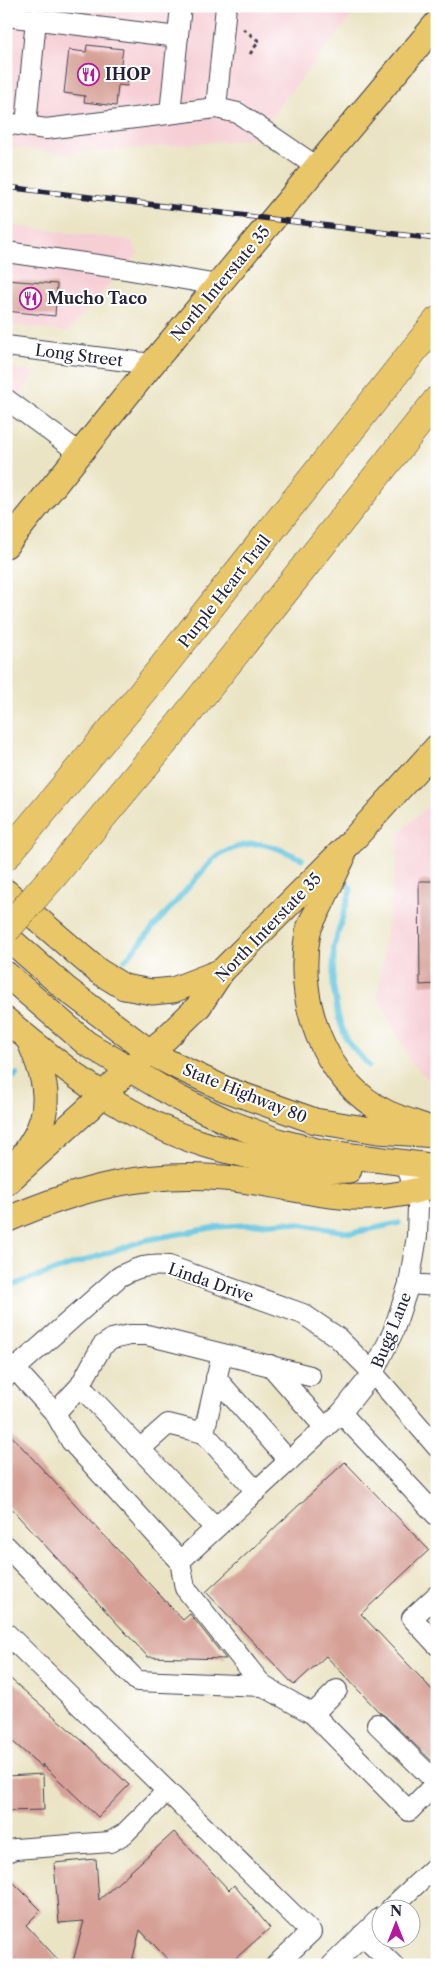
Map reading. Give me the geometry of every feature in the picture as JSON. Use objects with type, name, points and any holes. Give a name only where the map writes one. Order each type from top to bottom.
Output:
[{"type":"highway","name":"Purple Heart Trail","points":[[6,856],[142,693],[437,321]]},
{"type":"highway","points":[[6,930],[180,724],[437,400]]},
{"type":"main road","name":"North Interstate 35","points":[[6,545],[152,364],[437,23]]},
{"type":"main road","name":"North Interstate 35","points":[[7,1183],[199,1006],[222,970],[350,843],[434,755]]},
{"type":"main road","points":[[350,843],[308,930],[304,962],[308,1005],[321,1042],[334,1067],[357,1092],[386,1112],[437,1133]]},
{"type":"main road","points":[[6,892],[98,971],[124,987],[152,992],[173,990],[222,970]]},
{"type":"main road","name":"State Highway 80","points":[[6,936],[65,988],[151,1052],[225,1089],[315,1121],[378,1131],[437,1133]]},
{"type":"main road","name":"State Highway 80","points":[[6,974],[86,1043],[128,1070],[186,1102],[228,1122],[278,1141],[321,1152],[437,1166]]},
{"type":"main road","points":[[6,1020],[103,1095],[138,1116],[167,1130],[207,1145],[266,1160],[308,1168],[341,1171],[373,1168],[437,1154]]},
{"type":"main road","points":[[7,1183],[38,1130],[46,1101],[42,1072],[28,1038]]},
{"type":"main road","points":[[6,1220],[36,1207],[86,1190],[129,1180],[155,1178],[189,1176],[223,1178],[356,1199],[401,1195],[427,1188]]},
{"type":"street","points":[[170,113],[181,6]]},
{"type":"street","points":[[216,108],[226,6]]},
{"type":"street","points":[[6,16],[178,37]]},
{"type":"street","points":[[36,19],[16,124],[46,129],[216,108],[238,113],[316,167]]},
{"type":"street","points":[[6,252],[119,268],[218,285]]},
{"type":"street","name":"Long Street","points":[[6,346],[152,364]]},
{"type":"street","points":[[6,399],[81,454]]},
{"type":"street","name":"Bugg Lane","points":[[405,1162],[427,1188],[418,1220],[409,1284],[393,1332],[372,1373],[437,1447]]},
{"type":"street","name":"Linda Drive","points":[[9,1370],[119,1277],[133,1269],[152,1264],[169,1266],[304,1314],[336,1337],[372,1373]]},
{"type":"street","points":[[409,1284],[437,1286]]},
{"type":"street","points":[[55,1412],[80,1386],[102,1346],[112,1339],[130,1335],[147,1336],[310,1376]]},
{"type":"street","points":[[204,1433],[222,1354]]},
{"type":"street","points":[[270,1365],[325,1428]]},
{"type":"street","points":[[9,1370],[55,1412],[71,1441],[180,1561],[185,1588],[263,1686],[312,1714],[409,1811],[436,1783],[377,1724]]},
{"type":"street","points":[[180,1561],[341,1413],[372,1373]]},
{"type":"street","points":[[216,1378],[289,1461]]},
{"type":"street","points":[[80,1386],[215,1528]]},
{"type":"street","points":[[341,1413],[437,1516]]},
{"type":"street","points":[[140,1449],[168,1424],[204,1433],[256,1490]]},
{"type":"street","points":[[6,1546],[137,1681],[263,1686]]},
{"type":"street","points":[[437,1595],[412,1618],[437,1645]]},
{"type":"street","points":[[6,1632],[311,1932],[276,1965]]},
{"type":"street","points":[[312,1714],[336,1690]]},
{"type":"street","points":[[6,1852],[15,1849],[110,1842],[124,1834],[167,1791]]},
{"type":"street","points":[[402,1898],[437,1865]]},
{"type":"street","points":[[332,1965],[370,1927]]},
{"type":"street","points":[[362,1935],[393,1965]]},
{"type":"path","points":[[243,29],[259,41],[250,54]]},
{"type":"shaded area","points":[[6,6],[360,6],[252,139],[65,154],[6,146]]},
{"type":"shaded area","points":[[6,225],[131,240],[138,253],[67,332],[6,325]]},
{"type":"shaded area","points":[[6,368],[37,372],[6,411]]},
{"type":"shaded area","points":[[437,797],[437,1087],[411,1063],[378,997],[400,833]]},
{"type":"building","points":[[87,45],[123,49],[120,69],[129,69],[127,86],[118,85],[116,106],[84,102],[85,96],[64,93],[69,50],[86,52]]},
{"type":"building","name":"Mucho Taco","points":[[6,280],[57,284],[55,316],[6,311]]},
{"type":"building","points":[[419,881],[437,881],[437,984],[420,985]]},
{"type":"building","points":[[6,1430],[183,1620],[190,1614],[226,1659],[148,1657],[6,1503]]},
{"type":"building","points":[[345,1462],[429,1550],[361,1614],[437,1695],[437,1766],[379,1712],[326,1656],[294,1685],[206,1592]]},
{"type":"building","points":[[6,1675],[86,1744],[129,1785],[98,1817],[42,1764],[43,1768],[6,1736]]},
{"type":"building","points":[[43,1774],[44,1810],[6,1811],[6,1776]]},
{"type":"building","points":[[174,1832],[229,1890],[234,1885],[270,1928],[228,1965],[173,1965],[140,1930],[131,1965],[72,1965],[84,1921],[59,1923],[54,1863],[96,1859],[99,1900]]},
{"type":"building","points":[[6,1875],[41,1910],[26,1925],[63,1965],[6,1965]]},
{"type":"waterway","points":[[125,960],[214,858],[238,846],[258,844],[268,845],[302,859]]},
{"type":"waterway","points":[[345,881],[351,889],[334,946],[333,985],[338,1016],[346,1039],[369,1066]]},
{"type":"waterway","points":[[6,1084],[17,1074]]},
{"type":"waterway","points":[[6,1287],[146,1240],[216,1227],[286,1222],[352,1233],[399,1223]]},
{"type":"railway","points":[[6,187],[437,239]]},
{"type":"place","name":"IHOP","points":[[89,74]]},
{"type":"place","name":"Mucho Taco","points":[[31,298]]}]
